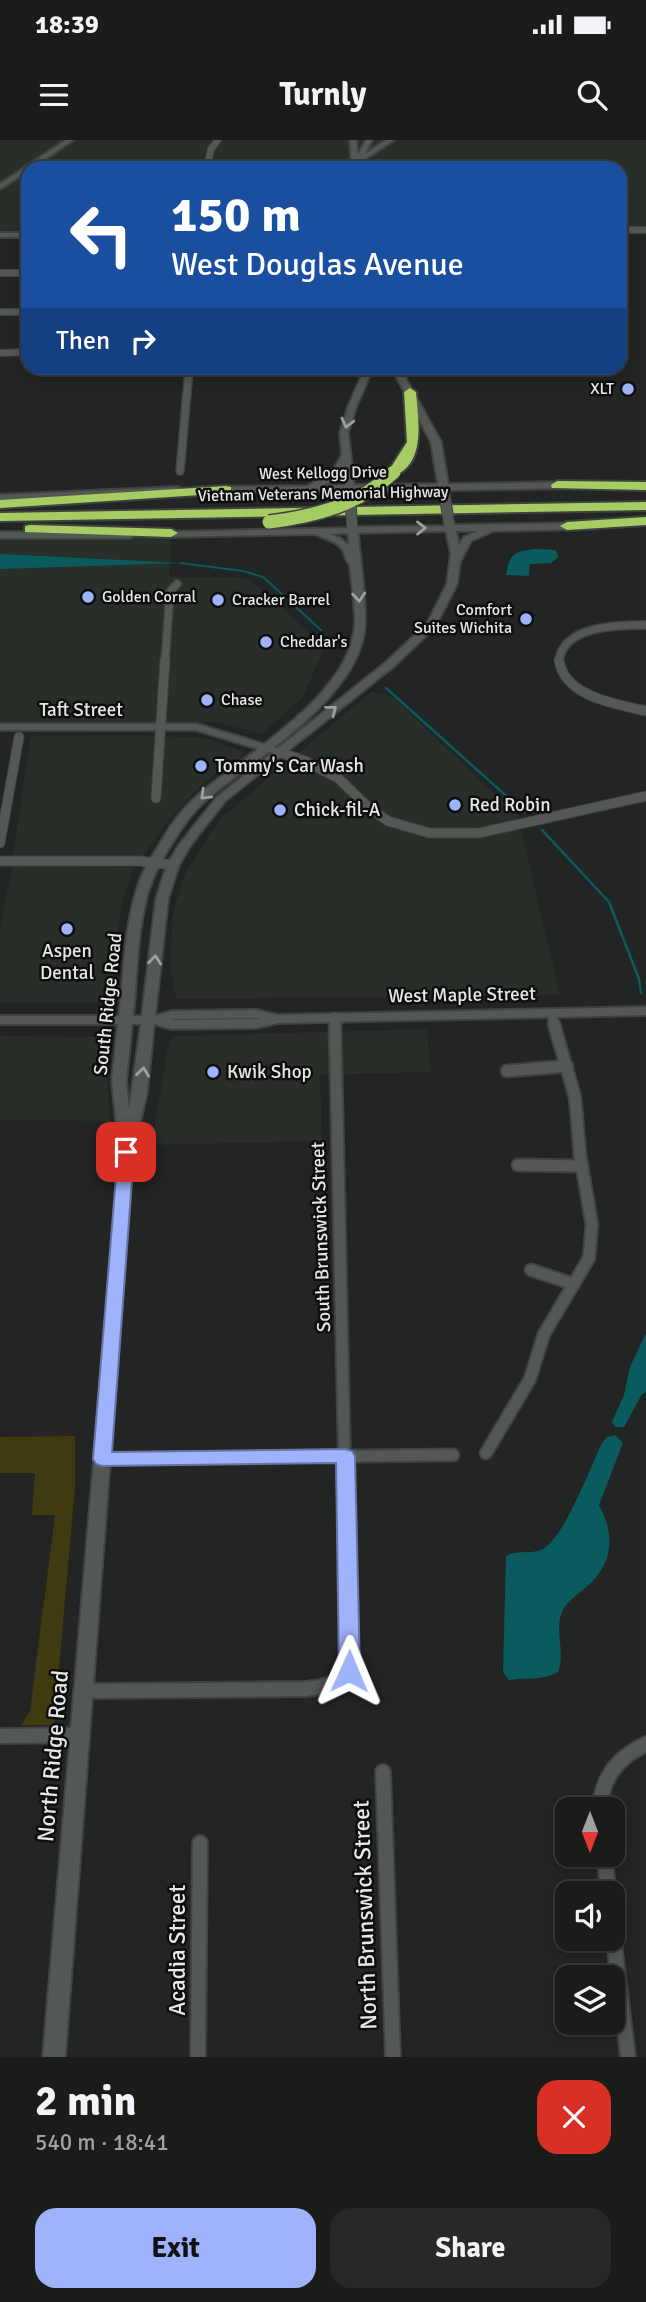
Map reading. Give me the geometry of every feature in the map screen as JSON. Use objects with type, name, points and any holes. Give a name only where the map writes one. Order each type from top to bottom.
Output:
[{"type":"highway","points":[[30,529],[269,522],[345,505],[367,494],[394,472],[414,443],[416,426],[410,392]]},
{"type":"highway","points":[[557,485],[646,484]]},
{"type":"highway","points":[[0,504],[226,490]]},
{"type":"highway","name":"Vietnam Veterans Memorial Highway","points":[[0,510],[646,499]]},
{"type":"highway","name":"Vietnam Veterans Memorial Highway","points":[[0,517],[646,506]]},
{"type":"highway","points":[[567,526],[646,523]]},
{"type":"highway","points":[[0,528],[171,533]]},
{"type":"main road","points":[[353,140],[356,161]]},
{"type":"main road","points":[[360,161],[372,140]]},
{"type":"main road","points":[[363,159],[372,140]]},
{"type":"main road","points":[[363,159],[391,140]]},
{"type":"main road","points":[[289,489],[317,485],[335,476],[341,467],[345,449],[346,425],[366,375]]},
{"type":"main road","points":[[400,375],[432,431],[456,564]]},
{"type":"main road","name":"South Ridge Road","points":[[126,1152],[119,1081],[137,916],[143,888],[167,841],[199,800],[311,709],[343,674],[352,656],[360,625],[345,449]]},
{"type":"main road","points":[[439,458],[443,465],[459,478],[501,486]]},
{"type":"main road","name":"West Kellogg Drive","points":[[0,498],[121,491],[350,491],[557,485]]},
{"type":"main road","points":[[0,535],[450,525],[567,526]]},
{"type":"main road","points":[[456,564],[467,539],[509,526]]},
{"type":"main road","points":[[290,530],[317,533],[338,540],[349,551],[351,565],[357,573]]},
{"type":"main road","name":"South Ridge Road","points":[[108,1390],[126,1152],[154,1020],[162,899],[173,865],[184,845],[222,799],[412,645],[444,604],[456,564]]},
{"type":"main road","name":"West Maple Street","points":[[0,1020],[127,1019],[154,1020],[171,1025],[244,1024],[278,1019],[335,1017],[646,1012]]},
{"type":"main road","name":"North Ridge Road","points":[[54,2057],[108,1390]]},
{"type":"street","points":[[38,161],[70,140]]},
{"type":"street","points":[[208,161],[211,149],[218,140]]},
{"type":"street","points":[[0,187],[21,173]]},
{"type":"street","points":[[627,230],[646,230]]},
{"type":"street","points":[[0,235],[21,235]]},
{"type":"street","points":[[0,273],[21,273]]},
{"type":"street","points":[[0,312],[21,312]]},
{"type":"street","points":[[0,353],[21,352]]},
{"type":"street","points":[[180,471],[188,375]]},
{"type":"street","points":[[156,798],[170,592],[177,584]]},
{"type":"street","points":[[646,625],[614,626],[578,636],[560,652],[559,666],[565,676],[594,696],[646,711]]},
{"type":"street","name":"Taft Street","points":[[0,727],[204,728],[279,752]]},
{"type":"street","points":[[0,843],[19,737]]},
{"type":"street","points":[[279,752],[306,761],[338,778],[385,819],[409,829],[429,833],[479,833],[646,796]]},
{"type":"street","points":[[0,861],[173,865]]},
{"type":"street","points":[[486,1453],[530,1379],[544,1334],[589,1258],[592,1225],[582,1166],[575,1097],[551,1013]]},
{"type":"street","name":"South Brunswick Street","points":[[335,1017],[345,1456]]},
{"type":"street","points":[[507,1071],[567,1066]]},
{"type":"street","points":[[518,1165],[582,1166]]},
{"type":"street","points":[[531,1270],[574,1284]]},
{"type":"street","points":[[102,1459],[453,1455]]},
{"type":"street","points":[[83,1691],[299,1689],[334,1686],[343,1681],[349,1671],[350,1652],[345,1456]]},
{"type":"street","points":[[0,1736],[80,1735]]},
{"type":"street","points":[[601,1797],[602,1788],[613,1765],[635,1748],[646,1744]]},
{"type":"street","name":"North Brunswick Street","points":[[383,1772],[393,2057]]},
{"type":"street","name":"Acadia Street","points":[[198,2057],[200,1843]]},
{"type":"street","points":[[615,1951],[628,2057]]},
{"type":"shaded area","points":[[0,140],[646,140],[646,233],[627,233],[627,161],[21,161],[21,236],[0,237]]},
{"type":"shaded area","points":[[171,533],[169,577],[233,577],[250,580],[273,598],[324,648],[303,697],[262,734],[215,722],[162,723],[161,727],[0,728],[0,535]]},
{"type":"shaded area","points":[[371,692],[393,697],[518,816],[560,995],[176,999],[170,967],[173,913],[185,874],[221,818]]},
{"type":"shaded area","points":[[137,735],[206,738],[242,751],[241,758],[203,783],[165,825],[143,857],[13,856],[31,736]]},
{"type":"shaded area","points":[[12,866],[134,868],[121,906],[111,1002],[0,1003],[0,927]]},
{"type":"shaded area","points":[[427,1029],[431,1072],[320,1075],[322,1141],[156,1145],[154,1130],[169,1041],[176,1036]]},
{"type":"shaded area","points":[[0,1036],[104,1037],[110,1121],[0,1120]]},
{"type":"shaded area","points":[[75,1436],[75,1487],[54,1725],[21,1725],[30,1711],[55,1515],[32,1515],[35,1473],[0,1473],[0,1437]]},
{"type":"water","points":[[536,549],[556,550],[558,557],[551,563],[530,564],[529,576],[506,575],[514,555]]},
{"type":"water","points":[[0,554],[182,563],[0,569]]},
{"type":"water","points":[[646,1333],[646,1392],[642,1394],[624,1427],[615,1427],[612,1422],[624,1395],[630,1367]]},
{"type":"water","points":[[615,1435],[623,1443],[599,1505],[608,1528],[609,1550],[601,1570],[562,1612],[558,1672],[541,1678],[509,1680],[503,1672],[506,1556],[539,1551],[551,1542],[568,1516],[602,1443],[607,1437]]},
{"type":"waterway","points":[[180,563],[243,571],[263,577],[321,630]]},
{"type":"waterway","points":[[386,688],[524,812]]},
{"type":"waterway","points":[[542,830],[609,902],[639,979],[641,993]]},
{"type":"place","name":"XLT","points":[[628,389]]},
{"type":"place","name":"Golden Corral","points":[[88,597]]},
{"type":"place","name":"Cracker Barrel","points":[[218,600]]},
{"type":"place","name":"Comfort Suites Wichita","points":[[526,619]]},
{"type":"place","name":"Cheddar's","points":[[266,642]]},
{"type":"place","name":"Chase","points":[[207,700]]},
{"type":"place","name":"Tommy's Car Wash","points":[[201,766]]},
{"type":"place","name":"Red Robin","points":[[455,805]]},
{"type":"place","name":"Chick-fil-A","points":[[280,810]]},
{"type":"place","name":"Aspen Dental","points":[[67,929]]},
{"type":"place","name":"Kwik Shop","points":[[213,1072]]},
{"type":"route","points":[[126,1152],[102,1459],[345,1456],[349,1671]]}]
